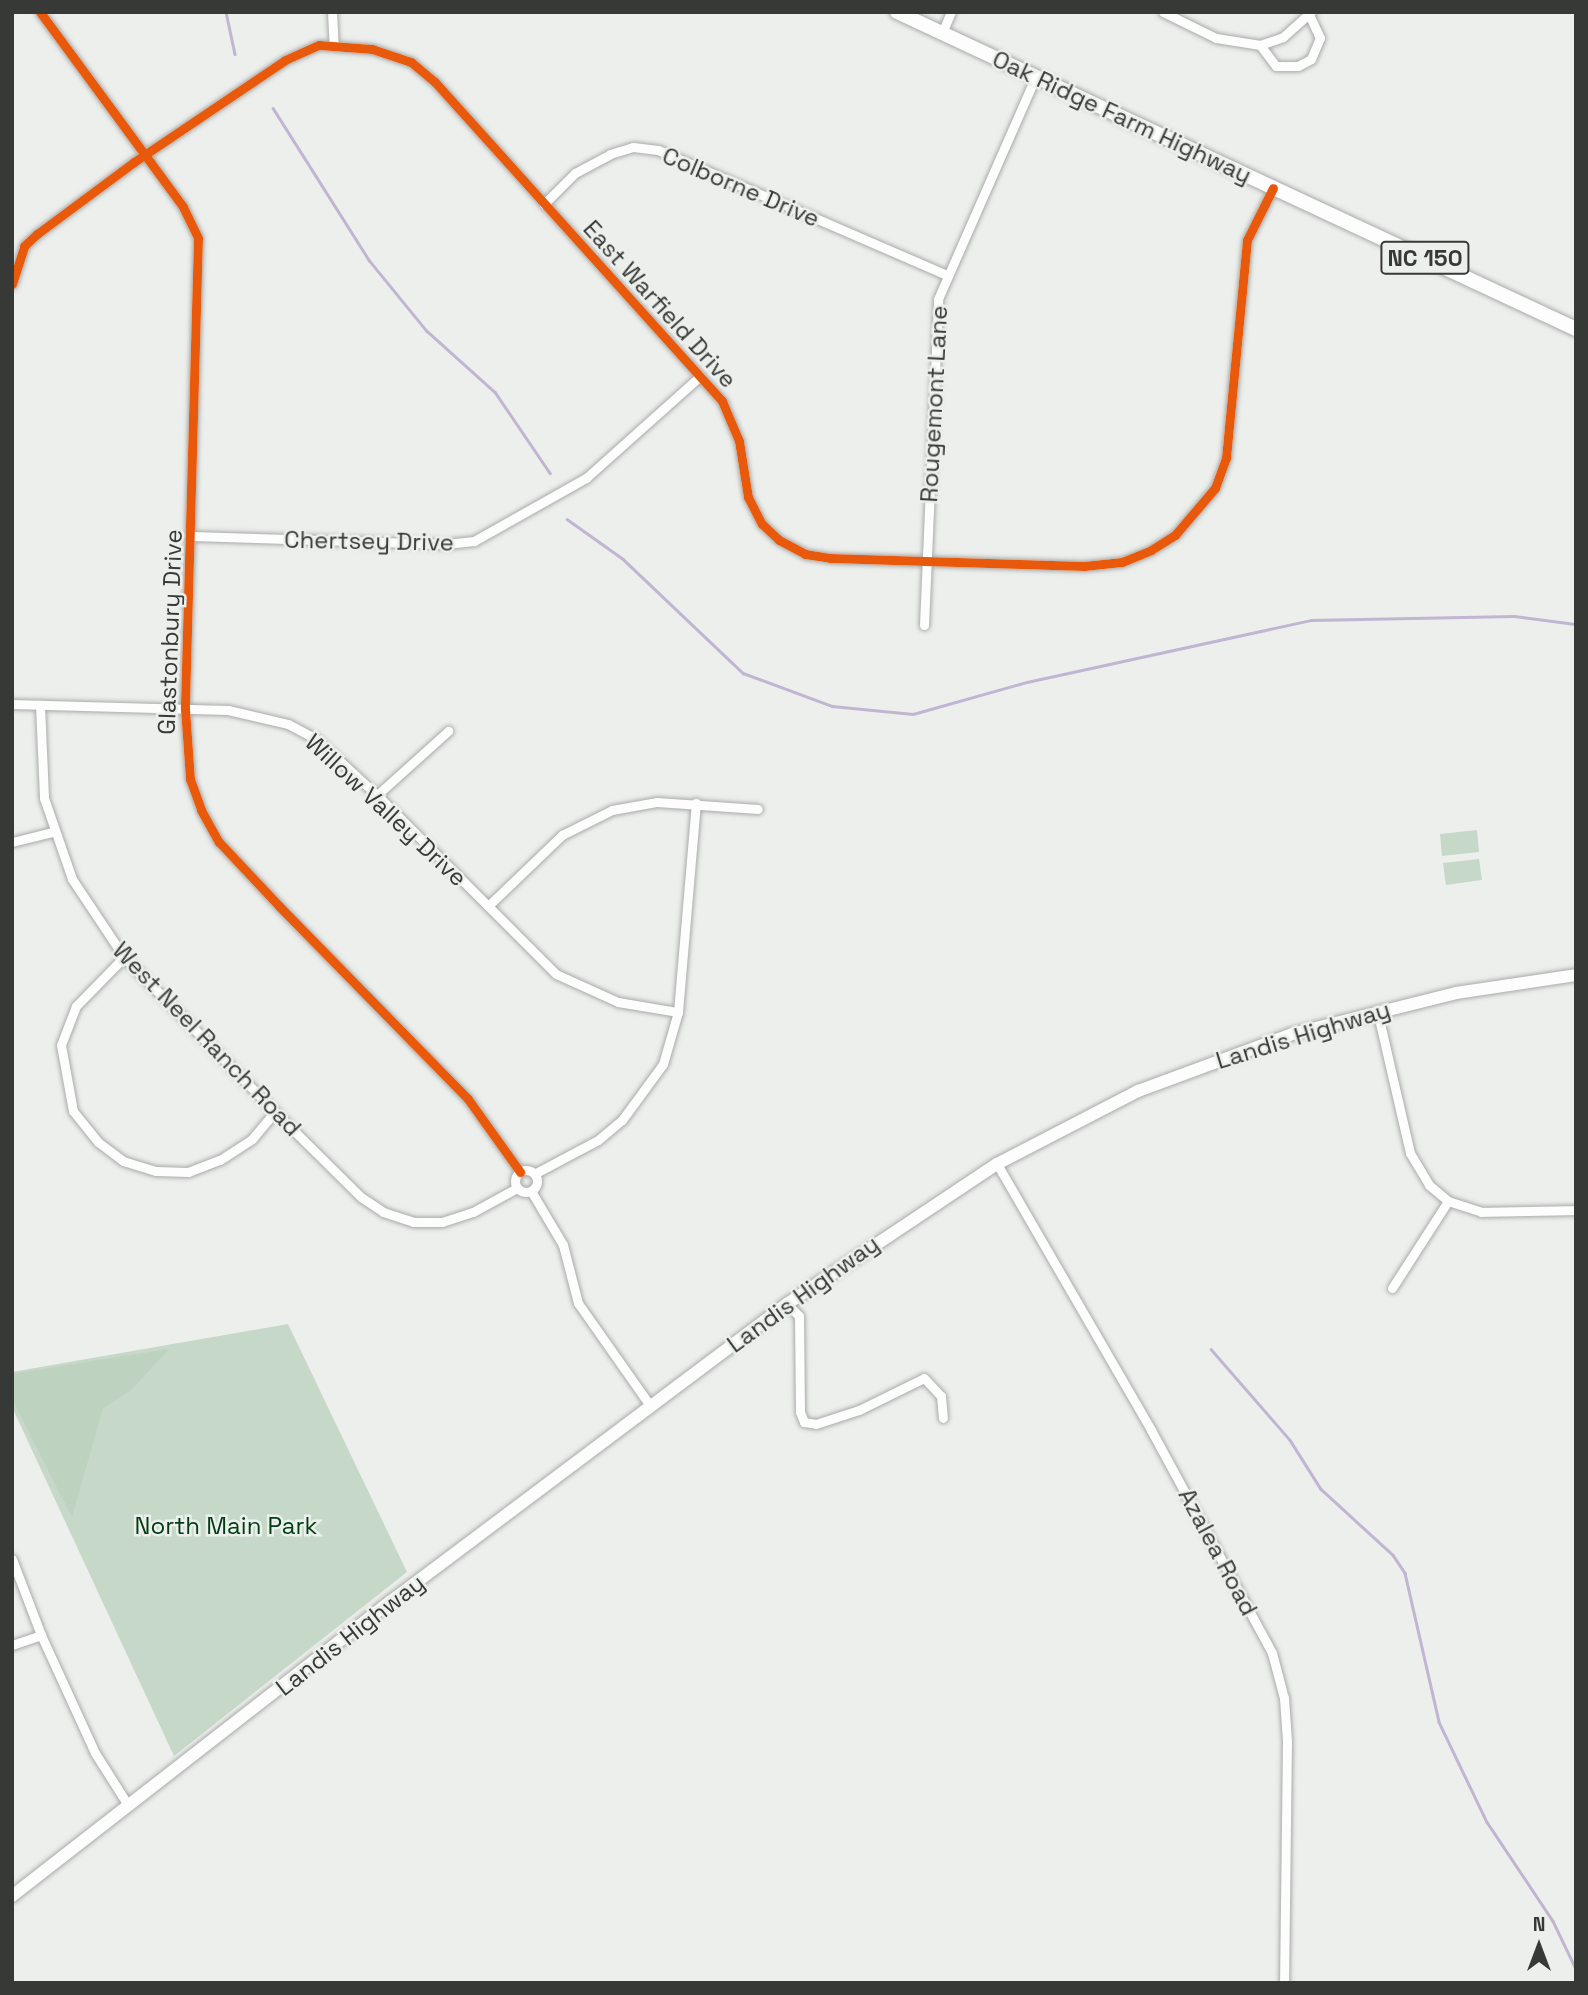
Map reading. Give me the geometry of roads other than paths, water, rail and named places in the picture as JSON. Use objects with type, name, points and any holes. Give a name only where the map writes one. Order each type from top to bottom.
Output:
[{"type":"main road","name":"Oak Ridge Farm Highway","points":[[897,12],[1576,329]]},
{"type":"main road","name":"Landis Highway","points":[[12,1896],[787,1304],[996,1164],[1167,1079],[1292,1034],[1377,1010],[1576,975]]},
{"type":"street","name":"Glastonbury Drive","points":[[40,12],[183,207],[198,238],[192,536],[185,709],[190,779],[219,842],[468,1099],[520,1172]]},
{"type":"street","points":[[332,12],[334,45]]},
{"type":"street","points":[[942,33],[951,12]]},
{"type":"street","points":[[1163,12],[1216,38],[1260,45],[1283,37],[1310,13],[1320,38],[1311,59],[1298,66],[1276,66],[1260,45]]},
{"type":"street","name":"East Warfield Drive","points":[[12,284],[20,255],[37,234],[144,154],[304,49],[334,45],[372,49],[411,61],[435,82],[700,376],[733,418],[748,496],[762,524],[779,540],[805,554],[831,558],[1018,563],[1122,562],[1174,535],[1215,488],[1226,458],[1247,240],[1273,188]]},
{"type":"street","name":"Rougemont Lane","points":[[924,625],[937,299],[1036,76]]},
{"type":"street","name":"Colborne Drive","points":[[544,204],[575,173],[610,153],[633,147],[658,150],[947,275]]},
{"type":"street","name":"Chertsey Drive","points":[[192,536],[446,544],[474,541],[586,478],[700,376]]},
{"type":"street","name":"Willow Valley Drive","points":[[12,704],[228,710],[288,724],[316,739],[377,795],[556,974],[618,1002],[678,1012]]},
{"type":"street","name":"West Neel Ranch Road","points":[[40,705],[40,762],[52,832],[72,879],[100,928],[124,957],[275,1112],[383,1212],[413,1222],[442,1222],[472,1212],[517,1188]]},
{"type":"street","points":[[377,795],[448,731]]},
{"type":"street","points":[[488,906],[548,847],[586,821],[636,804],[696,803],[758,809]]},
{"type":"street","points":[[651,1407],[578,1303],[563,1245],[531,1191],[517,1188],[514,1181],[520,1172],[534,1174],[598,1140],[622,1120],[663,1064],[678,1012],[696,803]]},
{"type":"street","points":[[12,842],[52,832]]},
{"type":"street","points":[[124,957],[76,1006],[61,1045],[73,1111],[98,1142],[123,1161],[156,1171],[188,1172],[220,1160],[241,1146],[275,1112]]},
{"type":"street","points":[[1377,1010],[1410,1153],[1429,1185],[1448,1201],[1501,1214],[1576,1210]]},
{"type":"street","name":"Azalea Road","points":[[996,1164],[1147,1422],[1272,1653],[1284,1698],[1287,1741],[1284,1983]]},
{"type":"street","points":[[531,1191],[537,1181],[534,1174]]},
{"type":"street","points":[[1392,1288],[1448,1201]]},
{"type":"street","points":[[787,1304],[799,1316],[804,1422],[816,1424],[859,1410],[924,1378],[940,1396],[943,1418]]},
{"type":"street","points":[[12,1559],[41,1635],[95,1753],[128,1805]]},
{"type":"street","points":[[12,1645],[41,1635]]},
{"type":"waterway","points":[[226,12],[235,54]]},
{"type":"waterway","points":[[273,108],[369,260],[427,331],[495,392],[550,473]]},
{"type":"waterway","points":[[567,519],[623,559],[743,673],[832,706],[913,714],[1027,682],[1311,620],[1514,616],[1576,624]]},
{"type":"waterway","points":[[1211,1349],[1290,1440],[1321,1489],[1393,1555],[1405,1573],[1439,1722],[1487,1822],[1553,1921],[1576,1969]]},
{"type":"park label","name":"North Main Park","points":[[226,1526]]}]
